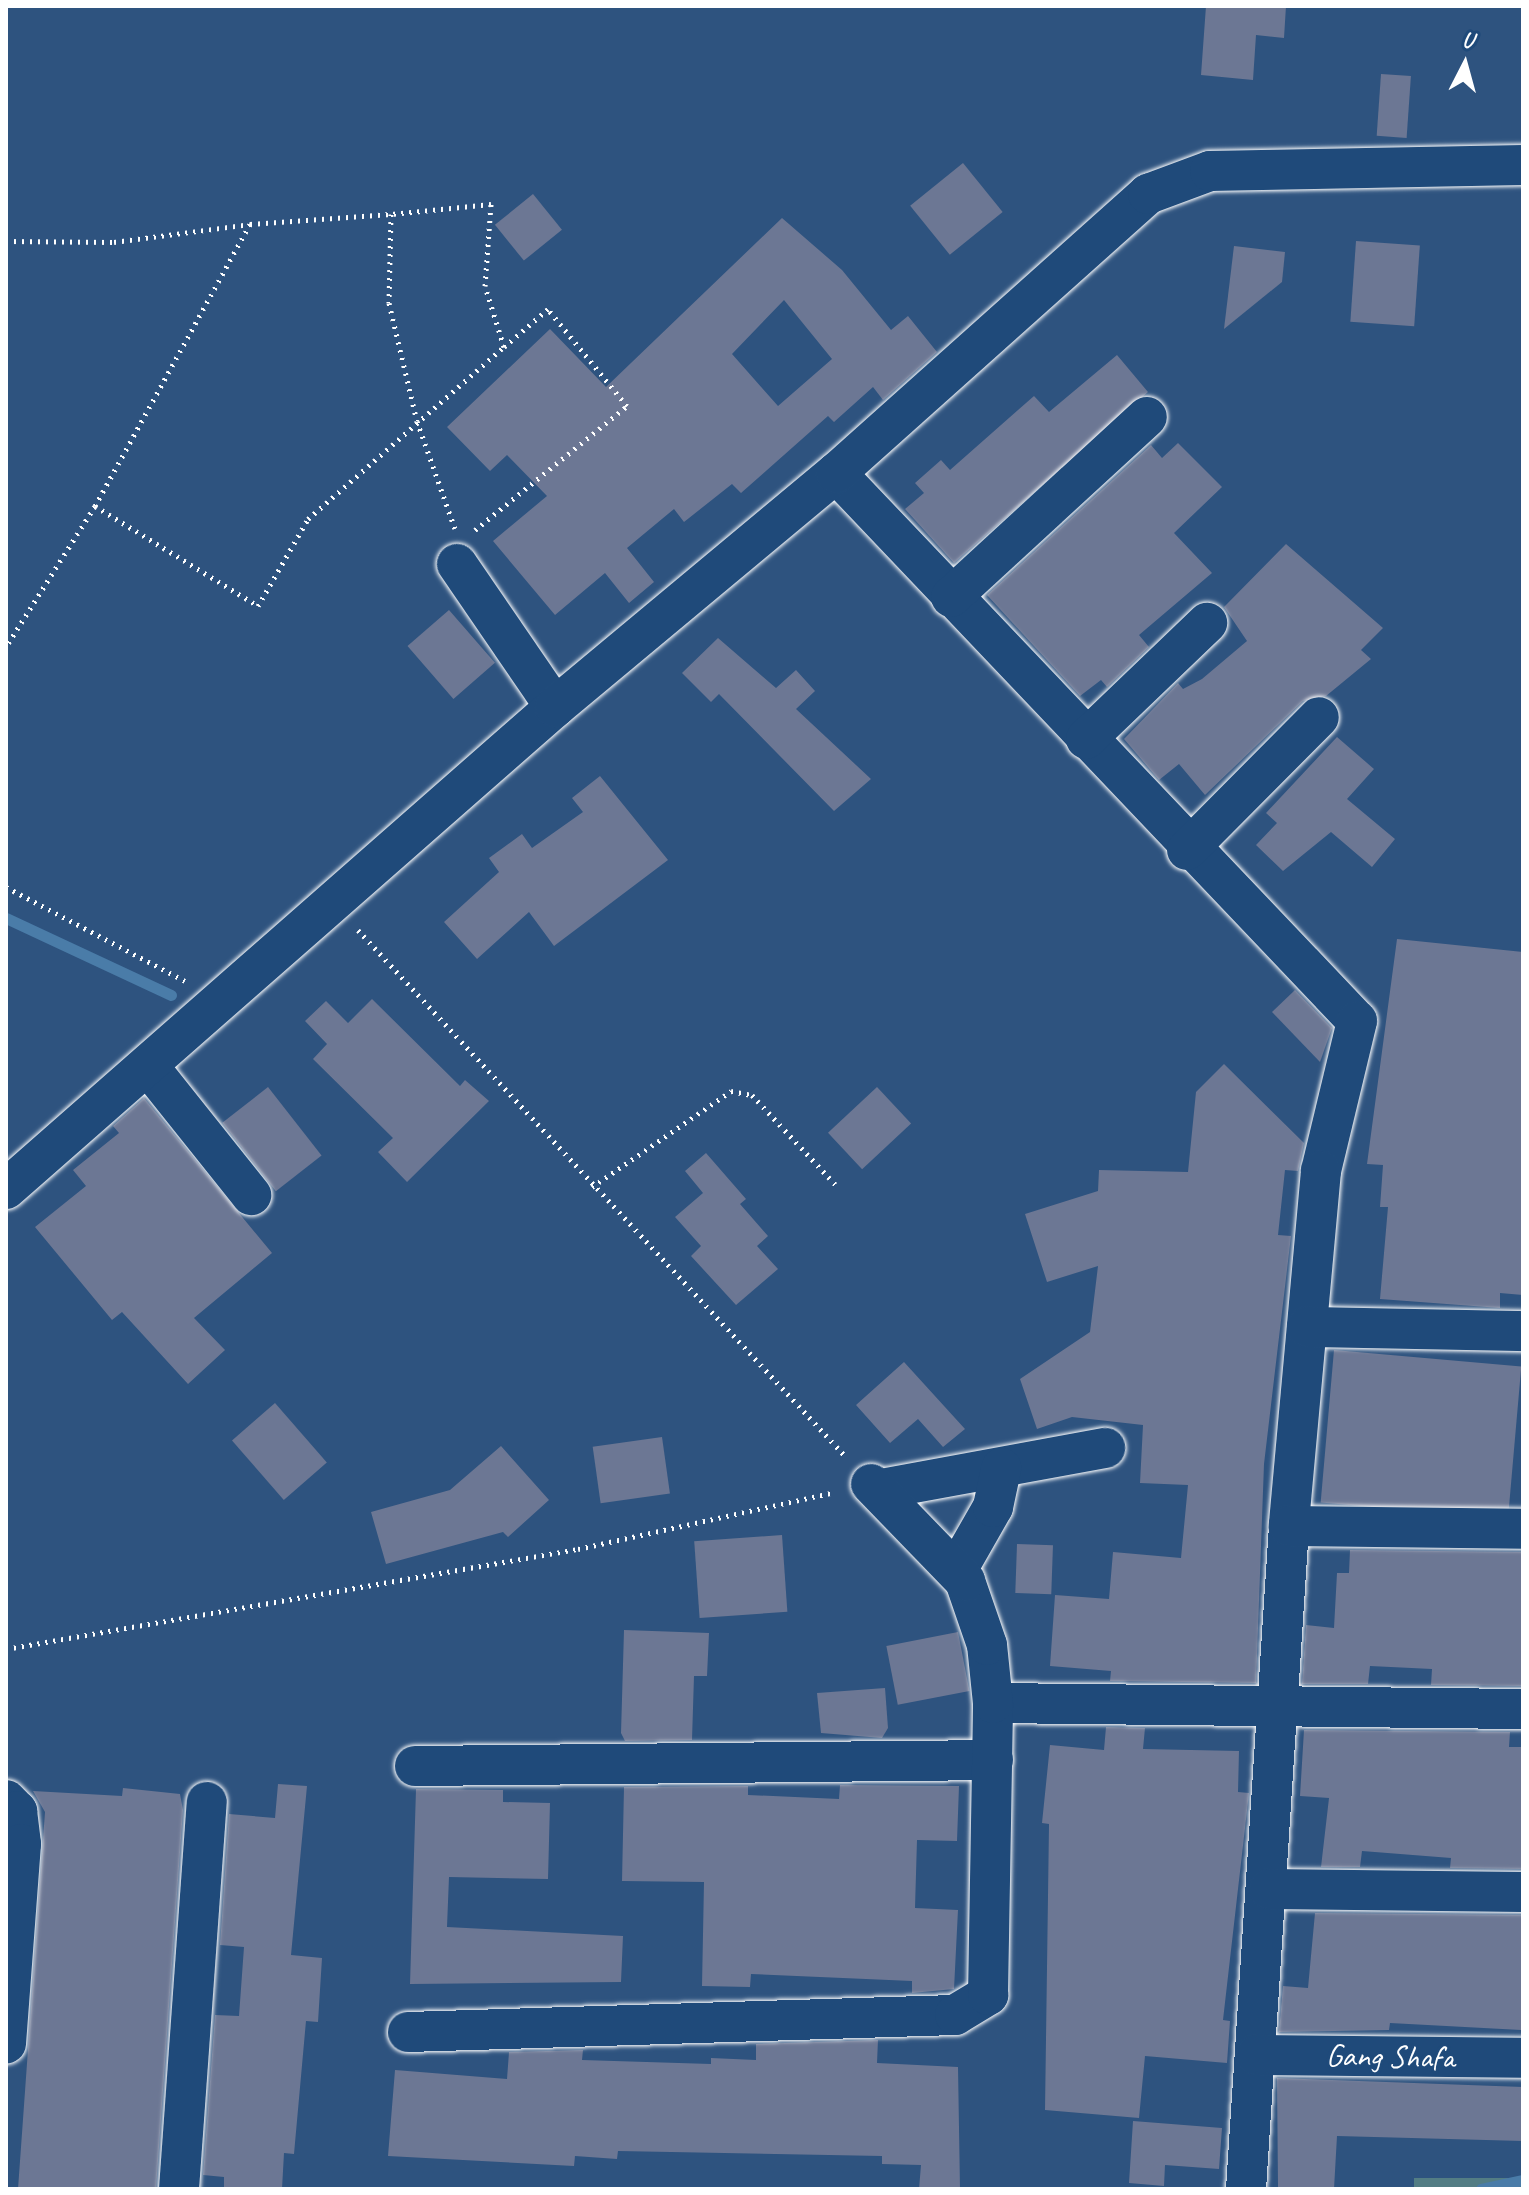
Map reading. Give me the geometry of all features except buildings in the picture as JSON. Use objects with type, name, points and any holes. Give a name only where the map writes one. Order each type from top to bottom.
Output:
[{"type":"street","points":[[6,1189],[336,906],[555,707],[836,473],[1148,194],[1183,176],[1523,165]]},
{"type":"street","points":[[951,597],[1147,417]]},
{"type":"street","points":[[836,473],[1187,850],[1357,1021],[1321,1171],[1289,1526],[1269,1889],[1246,2189]]},
{"type":"street","points":[[457,564],[555,707]]},
{"type":"street","points":[[1086,739],[1207,623]]},
{"type":"street","points":[[1187,850],[1319,717]]},
{"type":"street","points":[[149,1067],[251,1195]]},
{"type":"street","points":[[1307,1327],[1523,1331]]},
{"type":"street","points":[[876,1486],[1001,1468],[1105,1448]]},
{"type":"street","points":[[957,1570],[993,1507],[1001,1468]]},
{"type":"street","points":[[408,2032],[955,2015],[978,2007],[993,1979],[993,1703],[978,1611],[957,1570],[876,1486]]},
{"type":"street","points":[[1289,1526],[1523,1529]]},
{"type":"street","points":[[993,1703],[1280,1710],[1523,1709]]},
{"type":"street","points":[[415,1766],[993,1760]]},
{"type":"street","points":[[6,1800],[17,1811],[21,1844],[6,2043]]},
{"type":"street","points":[[179,2189],[207,1802]]},
{"type":"street","points":[[1269,1889],[1523,1892]]},
{"type":"street","name":"Gang Shafa","points":[[1256,2055],[1523,2058]]},
{"type":"path","points":[[6,241],[114,242],[250,224],[491,204],[485,286],[504,347]]},
{"type":"path","points":[[95,506],[258,606],[308,519],[417,421],[548,309],[627,406],[460,542],[417,421],[389,303],[391,214]]},
{"type":"path","points":[[6,647],[95,506],[250,224]]},
{"type":"path","points":[[6,887],[224,1002]]},
{"type":"path","points":[[336,906],[592,1187],[876,1486]]},
{"type":"path","points":[[592,1187],[731,1091],[752,1095],[835,1184]]},
{"type":"path","points":[[6,1649],[578,1549],[876,1486]]},
{"type":"green space","points":[[1414,2178],[1523,2178],[1523,2189],[1414,2189]]},
{"type":"waterway","points":[[6,918],[171,995]]},
{"type":"waterway","points":[[1481,2189],[1523,2180]]}]
